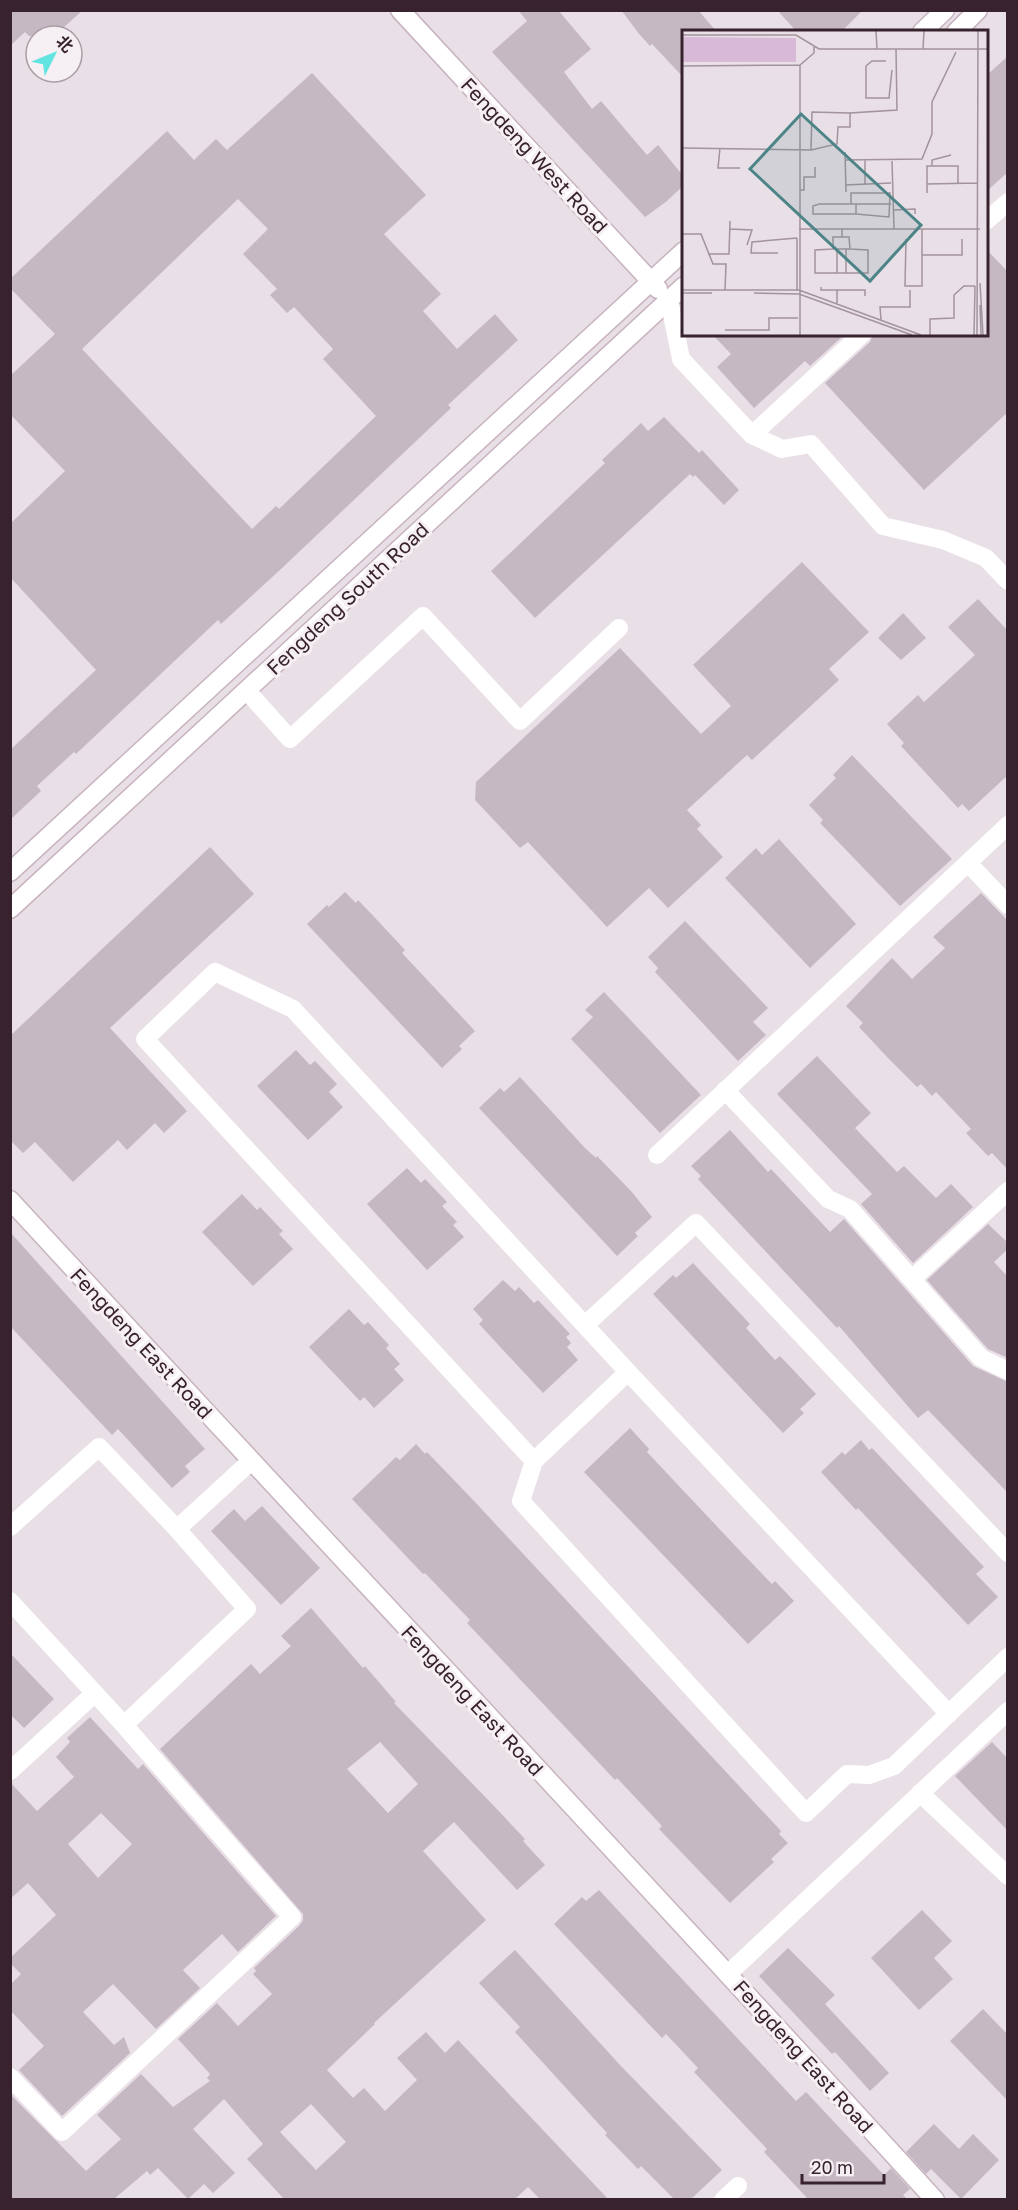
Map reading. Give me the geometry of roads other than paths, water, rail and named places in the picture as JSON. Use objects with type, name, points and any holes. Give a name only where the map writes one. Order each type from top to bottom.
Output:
[{"type":"street","name":"Fengdeng West Road","points":[[400,10],[669,300]]},
{"type":"street","points":[[924,30],[945,10]]},
{"type":"street","points":[[958,30],[978,10]]},
{"type":"street","points":[[988,220],[1008,202]]},
{"type":"street","name":"Fengdeng South Road","points":[[10,872],[682,253]]},
{"type":"street","name":"Fengdeng South Road","points":[[10,909],[682,288]]},
{"type":"street","points":[[669,300],[681,359],[752,435],[782,449],[811,444],[883,526],[943,540],[986,558],[1008,581]]},
{"type":"street","points":[[752,435],[860,336]]},
{"type":"street","points":[[247,691],[290,739],[423,616],[520,721],[619,628]]},
{"type":"street","points":[[657,1155],[1008,825]]},
{"type":"street","points":[[968,862],[1008,905]]},
{"type":"street","points":[[534,1461],[145,1039],[215,972],[292,1009],[949,1714]]},
{"type":"street","points":[[725,1090],[828,1199],[850,1209],[981,1358],[1008,1371]]},
{"type":"street","points":[[912,1279],[1008,1191]]},
{"type":"street","name":"Fengdeng East Road","points":[[10,1200],[250,1461],[729,1973],[935,2199]]},
{"type":"street","points":[[585,1325],[696,1223],[1008,1553]]},
{"type":"street","points":[[628,1372],[534,1461],[521,1502],[806,1813],[847,1774],[869,1775],[894,1766],[1008,1658]]},
{"type":"street","points":[[10,1527],[99,1447],[177,1529],[247,1609],[124,1725]]},
{"type":"street","points":[[177,1529],[250,1461]]},
{"type":"street","points":[[10,1601],[124,1725],[292,1917],[62,2132],[10,2077]]},
{"type":"street","points":[[10,1771],[95,1693]]},
{"type":"street","points":[[729,1973],[1008,1711]]},
{"type":"street","points":[[920,1793],[1008,1876]]},
{"type":"street","points":[[723,2199],[738,2186]]}]
